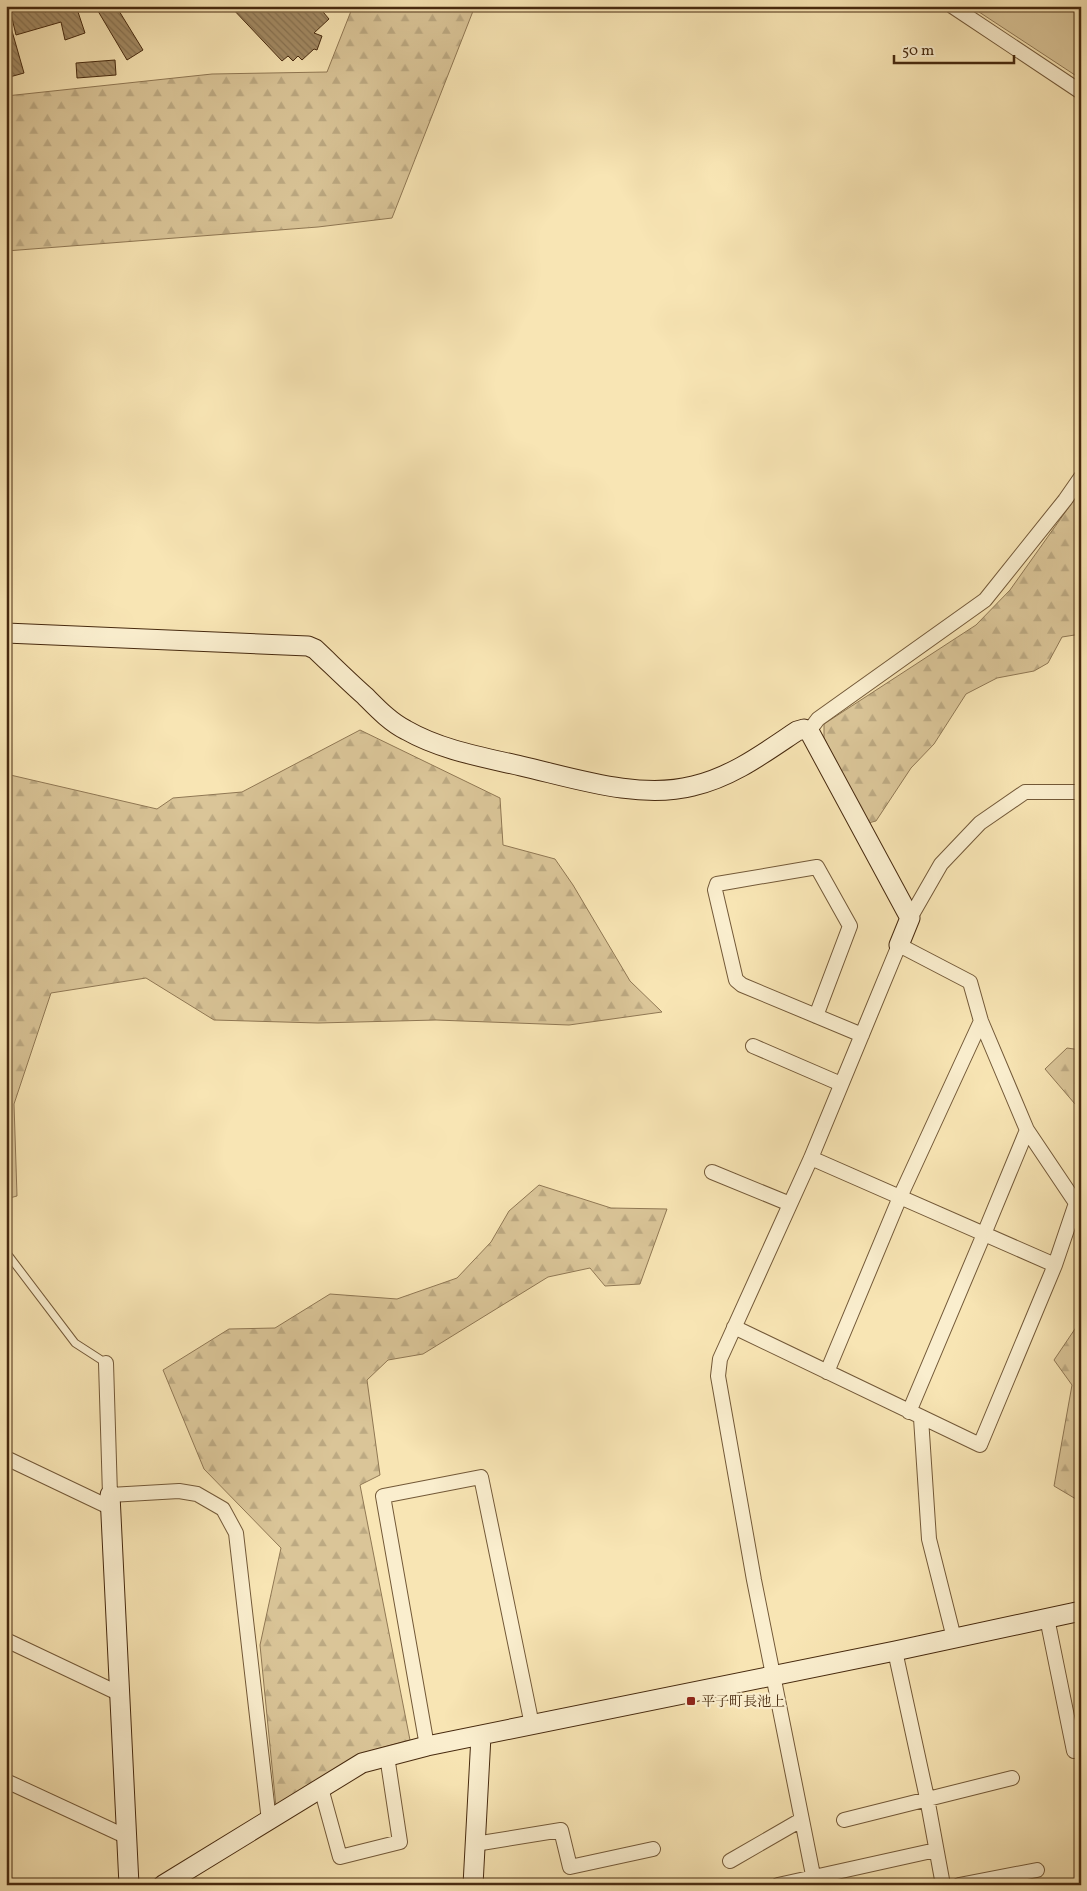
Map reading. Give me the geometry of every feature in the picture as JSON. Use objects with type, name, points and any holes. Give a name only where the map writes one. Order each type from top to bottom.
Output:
[{"type":"street","points":[[952,6],[1081,92]]},
{"type":"street","points":[[809,731],[818,719],[985,600],[1065,500],[1081,477]]},
{"type":"street","points":[[6,633],[308,646],[315,649],[381,712],[405,730],[445,747],[470,755],[617,788],[674,790],[693,787],[740,768],[796,731],[804,729],[809,731],[910,918]]},
{"type":"street","points":[[814,1881],[754,1580],[718,1376],[720,1359],[811,1158],[910,918],[941,864],[980,823],[1025,792],[1081,792]]},
{"type":"street","points":[[816,1016],[850,926],[818,868],[717,884],[715,890],[736,980],[816,1016],[862,1035]]},
{"type":"street","points":[[734,1327],[980,1446],[1055,1265],[1076,1203],[1026,1130],[981,1021],[970,982],[899,945]]},
{"type":"street","points":[[827,1372],[900,1197],[981,1021]]},
{"type":"street","points":[[753,1046],[841,1084]]},
{"type":"street","points":[[954,1638],[929,1539],[915,1415],[1026,1130]]},
{"type":"street","points":[[811,1158],[1055,1265]]},
{"type":"street","points":[[712,1172],[790,1204]]},
{"type":"street","points":[[106,1363],[129,1885]]},
{"type":"street","points":[[6,1458],[111,1501],[179,1491],[197,1494],[223,1509],[236,1533],[269,1821]]},
{"type":"street","points":[[427,1746],[383,1496],[482,1476],[532,1725]]},
{"type":"street","points":[[163,1885],[362,1763],[427,1746],[895,1651],[1081,1611]]},
{"type":"street","points":[[1046,1618],[1074,1750]]},
{"type":"street","points":[[6,1640],[120,1694]]},
{"type":"street","points":[[895,1651],[927,1798],[943,1885]]},
{"type":"street","points":[[473,1885],[481,1736]]},
{"type":"street","points":[[321,1788],[340,1857],[400,1842],[387,1756]]},
{"type":"street","points":[[844,1820],[1012,1778]]},
{"type":"street","points":[[6,1781],[127,1837]]},
{"type":"street","points":[[730,1861],[801,1820]]},
{"type":"street","points":[[475,1844],[561,1830],[570,1867],[653,1849]]},
{"type":"street","points":[[778,1885],[814,1881],[936,1850]]},
{"type":"street","points":[[959,1885],[1037,1870]]},
{"type":"lane","points":[[6,1252],[75,1343],[106,1363]]},
{"type":"green space","points":[[353,6],[475,6],[392,218],[318,227],[6,251],[6,96],[212,74],[327,72]]},
{"type":"green space","points":[[980,6],[1081,6],[1081,79],[976,10]]},
{"type":"green space","points":[[1081,490],[1081,634],[1062,637],[1048,663],[1034,671],[997,678],[966,694],[934,744],[911,768],[876,821],[868,823],[824,738],[824,724],[976,625],[1010,590]]},
{"type":"green space","points":[[360,730],[500,798],[503,845],[555,859],[573,885],[630,981],[662,1012],[569,1025],[436,1020],[318,1023],[214,1020],[146,978],[51,993],[14,1104],[17,1196],[6,1199],[6,774],[157,809],[173,798],[242,792]]},
{"type":"green space","points":[[1067,1048],[1081,1050],[1081,1111],[1045,1069]]},
{"type":"green space","points":[[539,1185],[611,1208],[667,1209],[640,1284],[605,1286],[590,1268],[548,1277],[423,1354],[388,1360],[367,1380],[380,1475],[360,1485],[410,1740],[359,1754],[276,1807],[260,1645],[281,1548],[204,1469],[163,1370],[229,1329],[275,1328],[330,1294],[397,1299],[457,1278],[491,1242],[509,1211]]},
{"type":"green space","points":[[1081,1320],[1081,1502],[1054,1486],[1072,1385],[1054,1360]]},
{"type":"building","points":[[9,6],[43,6],[45,12],[62,6],[76,6],[85,33],[65,40],[61,22],[16,35]]},
{"type":"building","points":[[95,6],[116,6],[143,50],[127,60]]},
{"type":"building","points":[[230,6],[318,6],[329,19],[314,33],[322,36],[317,50],[314,49],[302,60],[298,56],[293,61],[288,56],[282,61]]},
{"type":"building","points":[[10,24],[24,73],[6,78],[6,25]]},
{"type":"building","points":[[115,60],[116,75],[77,78],[76,63]]},
{"type":"place","name":"平子町長池上","points":[[691,1701]]}]
